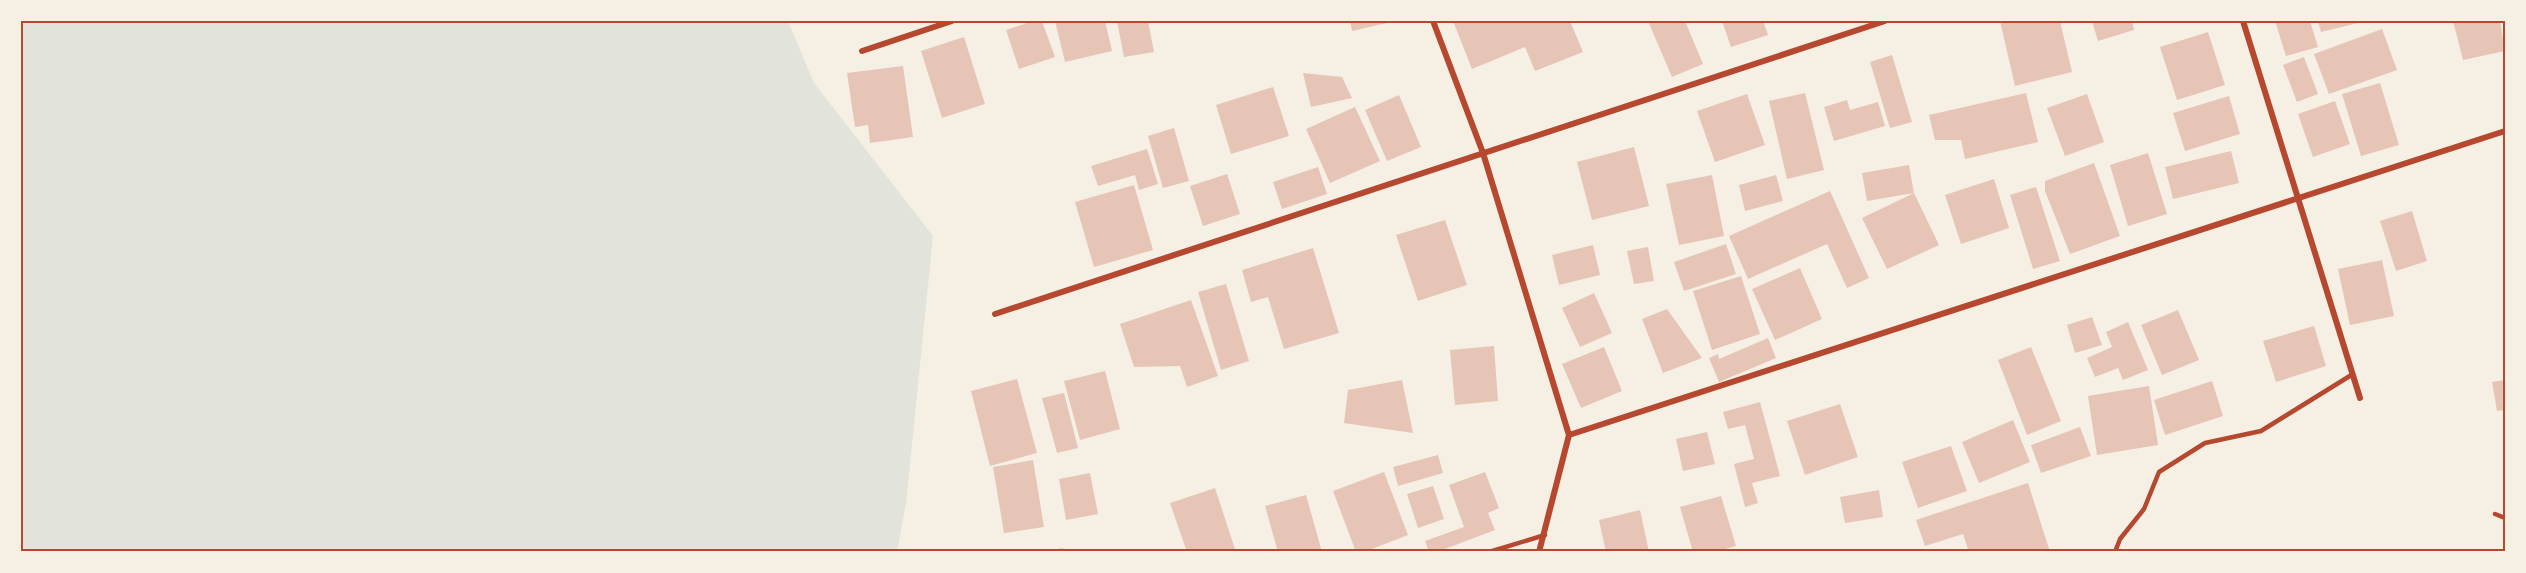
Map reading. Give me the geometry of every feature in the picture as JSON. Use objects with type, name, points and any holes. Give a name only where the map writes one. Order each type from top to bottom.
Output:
[{"type":"street","points":[[862,51],[952,21]]},
{"type":"street","points":[[1433,21],[1483,153],[1569,435],[1539,552]]},
{"type":"street","points":[[995,314],[1885,21]]},
{"type":"street","points":[[2243,21],[2360,398]]},
{"type":"street","points":[[1569,435],[2505,131]]},
{"type":"lane","points":[[2115,552],[2120,539],[2144,509],[2159,472],[2205,443],[2261,430],[2352,374]]},
{"type":"lane","points":[[2495,514],[2505,518]]},
{"type":"lane","points":[[1490,552],[1545,535]]},
{"type":"shaded area","points":[[21,21],[788,21],[814,83],[933,236],[906,504],[897,552],[21,552]]},
{"type":"building","points":[[1033,21],[1042,21],[1055,57],[1019,69],[1006,30]]},
{"type":"building","points":[[1055,21],[1105,21],[1112,51],[1065,62]]},
{"type":"building","points":[[1117,21],[1148,21],[1154,52],[1124,57]]},
{"type":"building","points":[[1350,21],[1391,21],[1391,22],[1352,31]]},
{"type":"building","points":[[1453,21],[1570,21],[1583,52],[1535,71],[1525,47],[1472,69]]},
{"type":"building","points":[[1648,21],[1685,21],[1703,64],[1672,77]]},
{"type":"building","points":[[1722,21],[1763,21],[1768,35],[1731,47]]},
{"type":"building","points":[[2000,21],[2060,21],[2072,72],[2015,86]]},
{"type":"building","points":[[2092,21],[2132,21],[2134,30],[2098,41]]},
{"type":"building","points":[[2275,21],[2310,21],[2318,47],[2286,56]]},
{"type":"building","points":[[2318,21],[2362,21],[2362,22],[2321,32]]},
{"type":"building","points":[[2453,21],[2500,21],[2505,51],[2463,60]]},
{"type":"building","points":[[2382,29],[2397,70],[2329,94],[2314,54]]},
{"type":"building","points":[[2208,32],[2225,85],[2177,100],[2160,47]]},
{"type":"building","points":[[964,37],[985,104],[942,118],[921,51]]},
{"type":"building","points":[[1892,55],[1912,122],[1890,128],[1870,62]]},
{"type":"building","points":[[2304,57],[2318,94],[2297,102],[2283,65]]},
{"type":"building","points":[[903,66],[913,137],[870,143],[868,125],[855,127],[847,73]]},
{"type":"building","points":[[1303,73],[1342,77],[1352,98],[1311,107]]},
{"type":"building","points":[[2380,83],[2399,145],[2361,156],[2342,94]]},
{"type":"building","points":[[1273,87],[1289,136],[1231,154],[1216,105]]},
{"type":"building","points":[[1805,93],[1824,170],[1787,179],[1769,101]]},
{"type":"building","points":[[2026,93],[2038,142],[1965,159],[1961,140],[1935,140],[1929,115]]},
{"type":"building","points":[[1747,94],[1765,145],[1715,162],[1697,111]]},
{"type":"building","points":[[2087,94],[2104,142],[2065,156],[2047,108]]},
{"type":"building","points":[[1399,95],[1421,147],[1387,161],[1365,110]]},
{"type":"building","points":[[2229,96],[2240,134],[2185,151],[2173,113]]},
{"type":"building","points":[[1847,100],[1850,110],[1878,102],[1885,126],[1834,141],[1824,107]]},
{"type":"building","points":[[2335,101],[2350,144],[2313,157],[2298,114]]},
{"type":"building","points":[[1355,107],[1380,161],[1330,183],[1306,129]]},
{"type":"building","points":[[1174,128],[1189,181],[1163,188],[1148,136]]},
{"type":"building","points":[[1634,147],[1649,206],[1592,220],[1577,162]]},
{"type":"building","points":[[1147,149],[1158,184],[1139,190],[1135,175],[1098,186],[1091,166]]},
{"type":"building","points":[[2231,151],[2239,183],[2173,199],[2165,167]]},
{"type":"building","points":[[2148,153],[2167,214],[2128,226],[2110,165]]},
{"type":"building","points":[[2094,163],[2120,236],[2070,254],[2045,191],[2045,181]]},
{"type":"building","points":[[1909,165],[1914,193],[1867,201],[1862,173]]},
{"type":"building","points":[[1318,167],[1327,194],[1282,209],[1273,182]]},
{"type":"building","points":[[1227,174],[1240,214],[1203,226],[1190,186]]},
{"type":"building","points":[[1712,175],[1724,236],[1679,245],[1666,184]]},
{"type":"building","points":[[1776,175],[1783,201],[1745,211],[1739,185]]},
{"type":"building","points":[[1994,179],[2009,228],[1961,244],[1945,195]]},
{"type":"building","points":[[1134,185],[1153,250],[1094,267],[1075,202]]},
{"type":"building","points":[[2036,187],[2060,261],[2033,269],[2010,195]]},
{"type":"building","points":[[1830,191],[1869,278],[1847,288],[1827,244],[1748,279],[1729,236]]},
{"type":"building","points":[[1914,193],[1939,245],[1887,269],[1862,218]]},
{"type":"building","points":[[2412,211],[2427,261],[2396,271],[2380,221]]},
{"type":"building","points":[[1445,220],[1467,285],[1418,301],[1396,235]]},
{"type":"building","points":[[1726,244],[1736,274],[1684,291],[1674,262]]},
{"type":"building","points":[[1593,245],[1600,275],[1559,285],[1552,255]]},
{"type":"building","points":[[1648,247],[1654,281],[1634,284],[1627,251]]},
{"type":"building","points":[[1313,248],[1339,333],[1284,349],[1268,297],[1251,302],[1242,270]]},
{"type":"building","points":[[2382,260],[2394,316],[2350,325],[2338,269]]},
{"type":"building","points":[[1800,268],[1822,319],[1775,340],[1752,289]]},
{"type":"building","points":[[1741,276],[1760,334],[1712,350],[1693,291]]},
{"type":"building","points":[[1226,284],[1249,361],[1221,370],[1198,292]]},
{"type":"building","points":[[1594,293],[1612,333],[1580,347],[1562,308]]},
{"type":"building","points":[[1191,300],[1218,376],[1187,387],[1180,366],[1134,367],[1120,324]]},
{"type":"building","points":[[1667,309],[1702,358],[1663,373],[1642,319]]},
{"type":"building","points":[[2178,310],[2199,360],[2162,375],[2141,325]]},
{"type":"building","points":[[2092,317],[2102,345],[2075,353],[2067,325]]},
{"type":"building","points":[[2128,322],[2148,370],[2123,380],[2118,368],[2095,377],[2087,358],[2112,347],[2106,332]]},
{"type":"building","points":[[2314,326],[2326,366],[2276,382],[2263,341]]},
{"type":"building","points":[[1768,338],[1776,358],[1719,382],[1709,358],[1718,354],[1719,359]]},
{"type":"building","points":[[1494,346],[1498,401],[1455,405],[1450,350]]},
{"type":"building","points":[[1604,347],[1622,391],[1581,408],[1562,364]]},
{"type":"building","points":[[2031,347],[2061,421],[2027,435],[1998,360]]},
{"type":"building","points":[[1105,371],[1120,429],[1080,440],[1064,381]]},
{"type":"building","points":[[1017,379],[1037,453],[990,466],[971,391]]},
{"type":"building","points":[[1402,380],[1413,433],[1344,423],[1348,390]]},
{"type":"building","points":[[2505,380],[2505,410],[2497,411],[2492,382]]},
{"type":"building","points":[[2212,381],[2223,416],[2165,435],[2154,400]]},
{"type":"building","points":[[2149,386],[2158,445],[2097,455],[2088,396]]},
{"type":"building","points":[[1064,393],[1078,448],[1057,453],[1042,398]]},
{"type":"building","points":[[1760,402],[1780,476],[1752,483],[1758,503],[1745,507],[1734,464],[1754,459],[1745,425],[1728,429],[1723,412]]},
{"type":"building","points":[[1840,404],[1858,457],[1805,475],[1787,421]]},
{"type":"building","points":[[2013,420],[2030,462],[1979,483],[1962,442]]},
{"type":"building","points":[[2080,427],[2091,456],[2041,473],[2031,445]]},
{"type":"building","points":[[1707,432],[1715,464],[1683,471],[1676,439]]},
{"type":"building","points":[[1951,446],[1967,491],[1918,508],[1902,462]]},
{"type":"building","points":[[1438,455],[1443,473],[1398,486],[1393,467]]},
{"type":"building","points":[[1033,460],[1044,527],[1004,533],[993,467]]},
{"type":"building","points":[[1384,472],[1408,535],[1364,552],[1356,552],[1333,491]]},
{"type":"building","points":[[1485,472],[1499,508],[1488,513],[1495,530],[1437,552],[1429,552],[1425,541],[1464,527],[1449,485]]},
{"type":"building","points":[[1090,473],[1098,514],[1066,520],[1059,479]]},
{"type":"building","points":[[2028,483],[2050,552],[1969,552],[1963,534],[1925,546],[1916,520]]},
{"type":"building","points":[[1433,486],[1444,519],[1418,528],[1407,494]]},
{"type":"building","points":[[1215,488],[1236,552],[1187,552],[1170,503]]},
{"type":"building","points":[[1879,490],[1883,517],[1845,523],[1840,497]]},
{"type":"building","points":[[1306,495],[1322,552],[1278,552],[1265,506]]},
{"type":"building","points":[[1721,496],[1736,546],[1715,552],[1693,552],[1680,507]]},
{"type":"building","points":[[1640,510],[1649,552],[1606,552],[1599,520]]},
{"type":"building","points":[[1063,548],[1064,552],[1045,552],[1045,551]]}]
